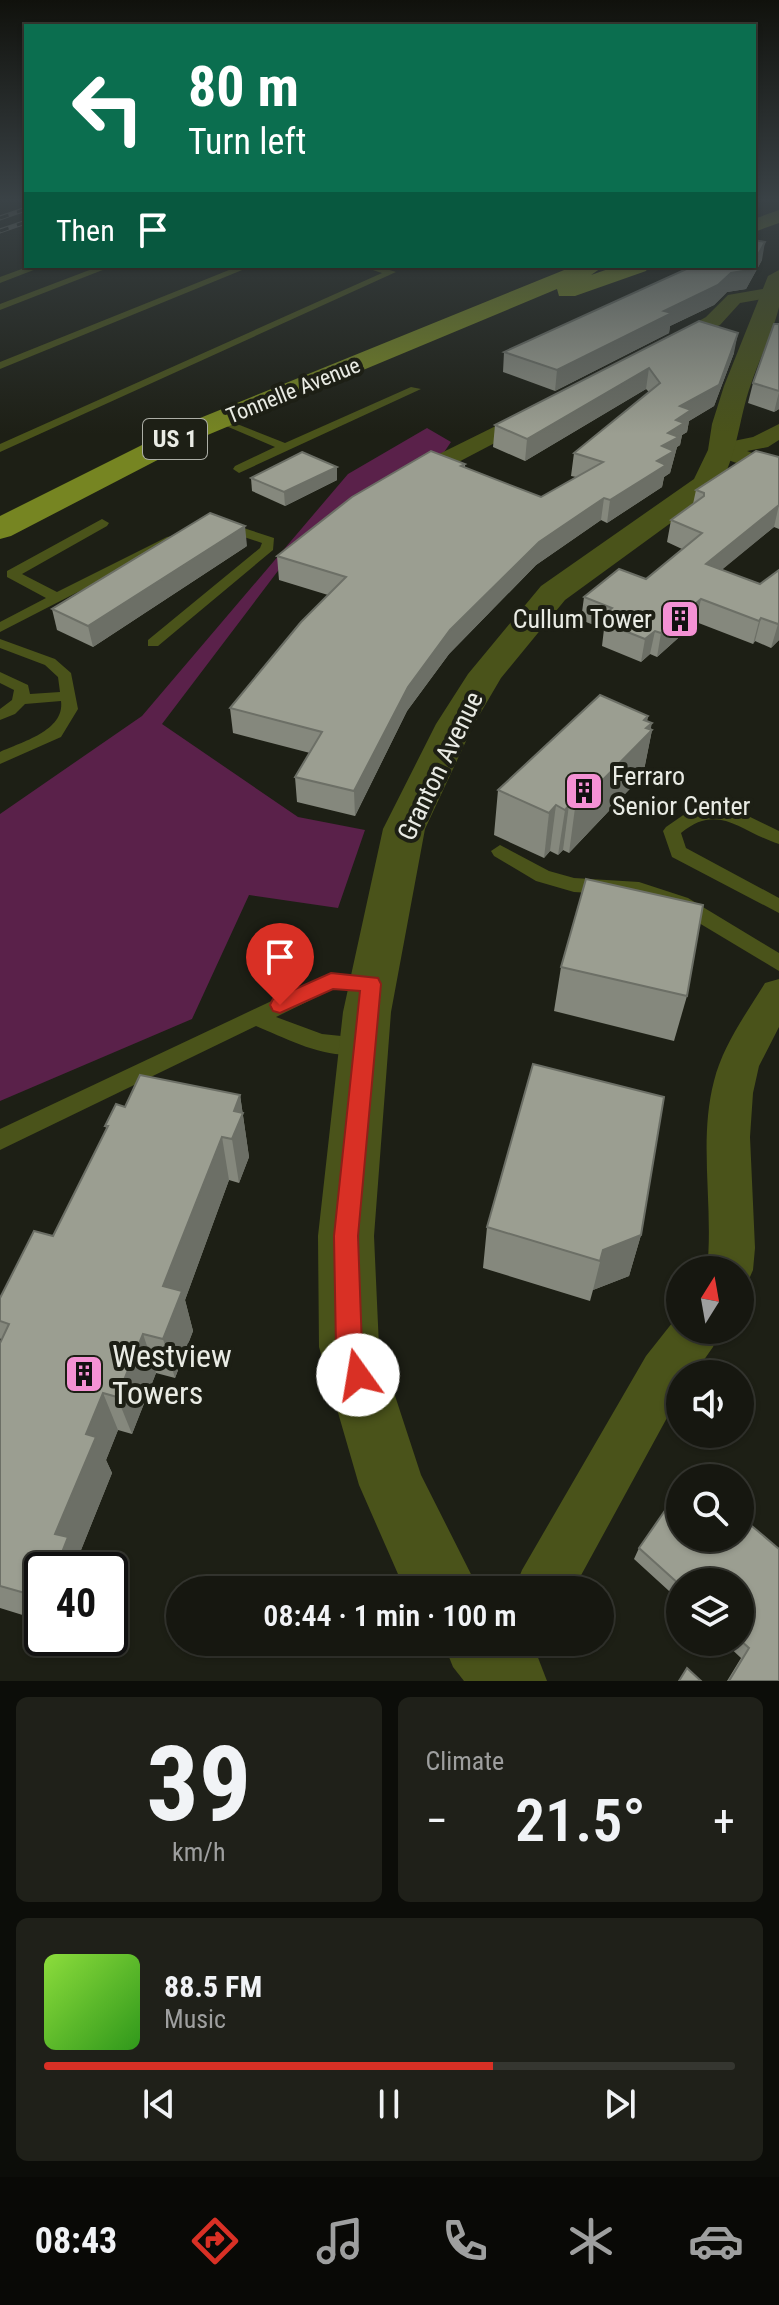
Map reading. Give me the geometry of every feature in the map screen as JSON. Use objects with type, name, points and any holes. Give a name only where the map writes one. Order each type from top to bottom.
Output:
[{"type":"main road","name":"Tonnelle Avenue","points":[[0,529],[180,436],[568,276]]},
{"type":"main road","points":[[503,304],[544,299],[608,276]]},
{"type":"street","name":"Granton Avenue","points":[[435,1576],[392,1485],[349,1347],[346,1236],[364,1045],[371,984],[404,829],[455,724],[486,674],[553,593],[706,484],[722,450],[725,424],[761,336],[777,287]]},
{"type":"street","points":[[644,356],[713,321],[734,299],[777,287]]},
{"type":"street","points":[[446,466],[548,406]]},
{"type":"street","points":[[722,450],[760,442],[779,431]]},
{"type":"street","points":[[722,450],[779,471]]},
{"type":"street","points":[[732,1256],[735,1237],[730,1162],[732,1093],[744,1050],[779,994]]},
{"type":"street","points":[[550,1576],[664,1374],[686,1344]]},
{"type":"lane","points":[[0,307],[80,276]]},
{"type":"lane","points":[[0,366],[221,276]]},
{"type":"lane","points":[[0,448],[381,276]]},
{"type":"lane","points":[[239,469],[415,389]]},
{"type":"lane","points":[[218,420],[285,447]]},
{"type":"lane","points":[[57,598],[12,574],[102,523]]},
{"type":"lane","points":[[0,628],[138,555],[197,529],[217,523],[269,541],[266,550],[153,643]]},
{"type":"lane","points":[[0,643],[50,662],[66,676],[70,709],[55,733],[0,759]]},
{"type":"lane","points":[[0,677],[22,694],[69,696]]},
{"type":"lane","points":[[0,715],[18,705],[22,694]]},
{"type":"lane","points":[[779,838],[718,810],[684,819],[672,831],[678,852],[779,906]]},
{"type":"lane","points":[[500,851],[543,876],[574,885],[639,889],[681,903],[779,963]]},
{"type":"lane","points":[[0,1140],[331,981],[371,984]]},
{"type":"lane","points":[[254,1017],[321,1043],[364,1045]]},
{"type":"shaded area","points":[[427,428],[451,442],[434,467],[290,555],[162,724],[298,817],[365,830],[338,908],[249,895],[192,1019],[0,1101],[0,814],[142,716],[348,474]]},
{"type":"building","points":[[670,276],[727,276],[718,285],[664,311],[672,313],[557,370],[504,352]]},
{"type":"building","points":[[699,321],[738,333],[719,385],[680,406],[691,410],[676,420],[684,423],[668,433],[679,437],[662,446],[674,451],[657,461],[666,465],[610,500],[604,498],[539,542],[450,630],[408,687],[354,791],[295,777],[322,732],[230,708],[301,622],[346,577],[277,556],[352,497],[431,451],[541,497],[603,462],[574,453],[660,383],[649,368],[527,439],[495,425]]},
{"type":"building","points":[[774,324],[779,324],[779,391],[753,383]]},
{"type":"building","points":[[756,451],[779,457],[779,505],[706,564],[760,584],[779,570],[779,623],[761,618],[759,621],[701,599],[661,633],[655,631],[645,639],[605,623],[614,615],[607,612],[612,608],[584,597],[619,569],[646,579],[702,533],[671,520],[704,496],[696,490]]},
{"type":"building","points":[[302,452],[337,467],[284,492],[251,478]]},
{"type":"building","points":[[210,513],[245,526],[88,626],[52,609]]},
{"type":"building","points":[[600,695],[648,716],[644,720],[652,723],[646,728],[652,730],[575,808],[569,805],[565,810],[556,805],[549,813],[498,790]]},
{"type":"building","points":[[586,879],[703,905],[687,996],[561,967]]},
{"type":"building","points":[[533,1064],[664,1097],[641,1235],[603,1250],[600,1261],[487,1227]]},
{"type":"building","name":"Westview Towers","points":[[140,1075],[240,1095],[234,1111],[243,1113],[232,1139],[222,1137],[163,1286],[182,1291],[163,1339],[143,1334],[117,1397],[103,1393],[86,1434],[96,1437],[55,1534],[68,1537],[62,1552],[24,1552],[24,1593],[0,1586],[0,1343],[9,1324],[0,1321],[0,1298],[34,1231],[53,1236],[116,1104],[125,1107]]},
{"type":"building","points":[[666,1509],[666,1552],[754,1552],[754,1528],[779,1549],[779,1681],[729,1681],[744,1656],[754,1656],[754,1568],[666,1568],[666,1572],[639,1548]]},
{"type":"building","points":[[687,1668],[701,1681],[679,1681]]},
{"type":"place","name":"Cullum Tower","points":[[680,619]]},
{"type":"place","name":"Ferraro Senior Center","points":[[584,791]]},
{"type":"place","name":"Westview Towers","points":[[84,1374]]},
{"type":"route","points":[[280,1005],[331,981],[371,984],[346,1236],[349,1347],[358,1375]]}]
